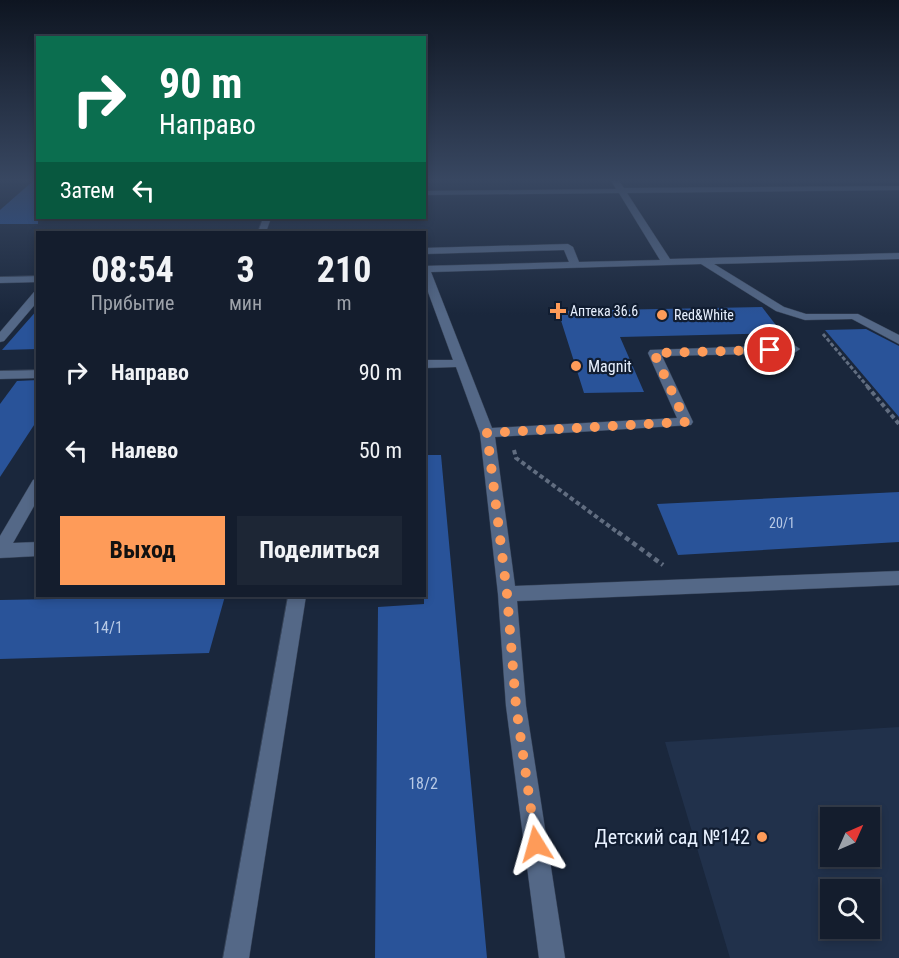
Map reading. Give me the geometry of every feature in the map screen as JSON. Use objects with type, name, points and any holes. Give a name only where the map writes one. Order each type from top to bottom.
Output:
[{"type":"street","points":[[643,226],[666,263]]},
{"type":"street","points":[[426,263],[475,249],[568,247],[575,265]]},
{"type":"street","points":[[475,249],[479,268]]},
{"type":"street","points":[[426,263],[479,268],[899,256]]},
{"type":"street","points":[[703,262],[780,309],[809,317],[854,316],[899,340]]},
{"type":"street","points":[[426,266],[487,433],[507,594],[516,706],[552,958]]},
{"type":"street","points":[[0,280],[36,279]]},
{"type":"street","points":[[0,339],[36,296]]},
{"type":"street","points":[[487,433],[686,422],[654,353],[794,349]]},
{"type":"street","points":[[426,364],[461,363]]},
{"type":"street","points":[[0,375],[36,374]]},
{"type":"street","points":[[36,488],[0,551],[36,549]]},
{"type":"street","points":[[507,594],[899,578]]},
{"type":"street","points":[[236,958],[297,597]]},
{"type":"path","points":[[809,317],[899,424]]},
{"type":"path","points":[[509,432],[516,458],[663,565],[675,587]]},
{"type":"shaded area","name":"Детский сад №142","points":[[899,727],[899,958],[730,958],[665,742]]},
{"type":"building","points":[[762,307],[782,333],[620,337],[644,392],[584,393],[558,311]]},
{"type":"building","points":[[36,311],[36,349],[2,350]]},
{"type":"building","points":[[866,329],[899,346],[899,417],[825,330]]},
{"type":"building","points":[[36,380],[36,422],[0,477],[0,404],[17,381]]},
{"type":"building","points":[[426,455],[441,455],[487,958],[375,958],[378,607],[424,604],[424,597],[426,597]]},
{"type":"building","points":[[899,492],[899,542],[678,555],[657,504]]},
{"type":"building","points":[[225,597],[209,653],[0,659],[0,600]]},
{"type":"place","name":"Аптека 36.6","points":[[558,311]]},
{"type":"place","name":"Red&White","points":[[662,315]]},
{"type":"place","name":"Magnit","points":[[576,366]]},
{"type":"place","name":"Детский сад №142","points":[[762,837]]},
{"type":"route","points":[[536,844],[516,706],[507,594],[487,433],[686,422],[654,353],[770,350]]}]
